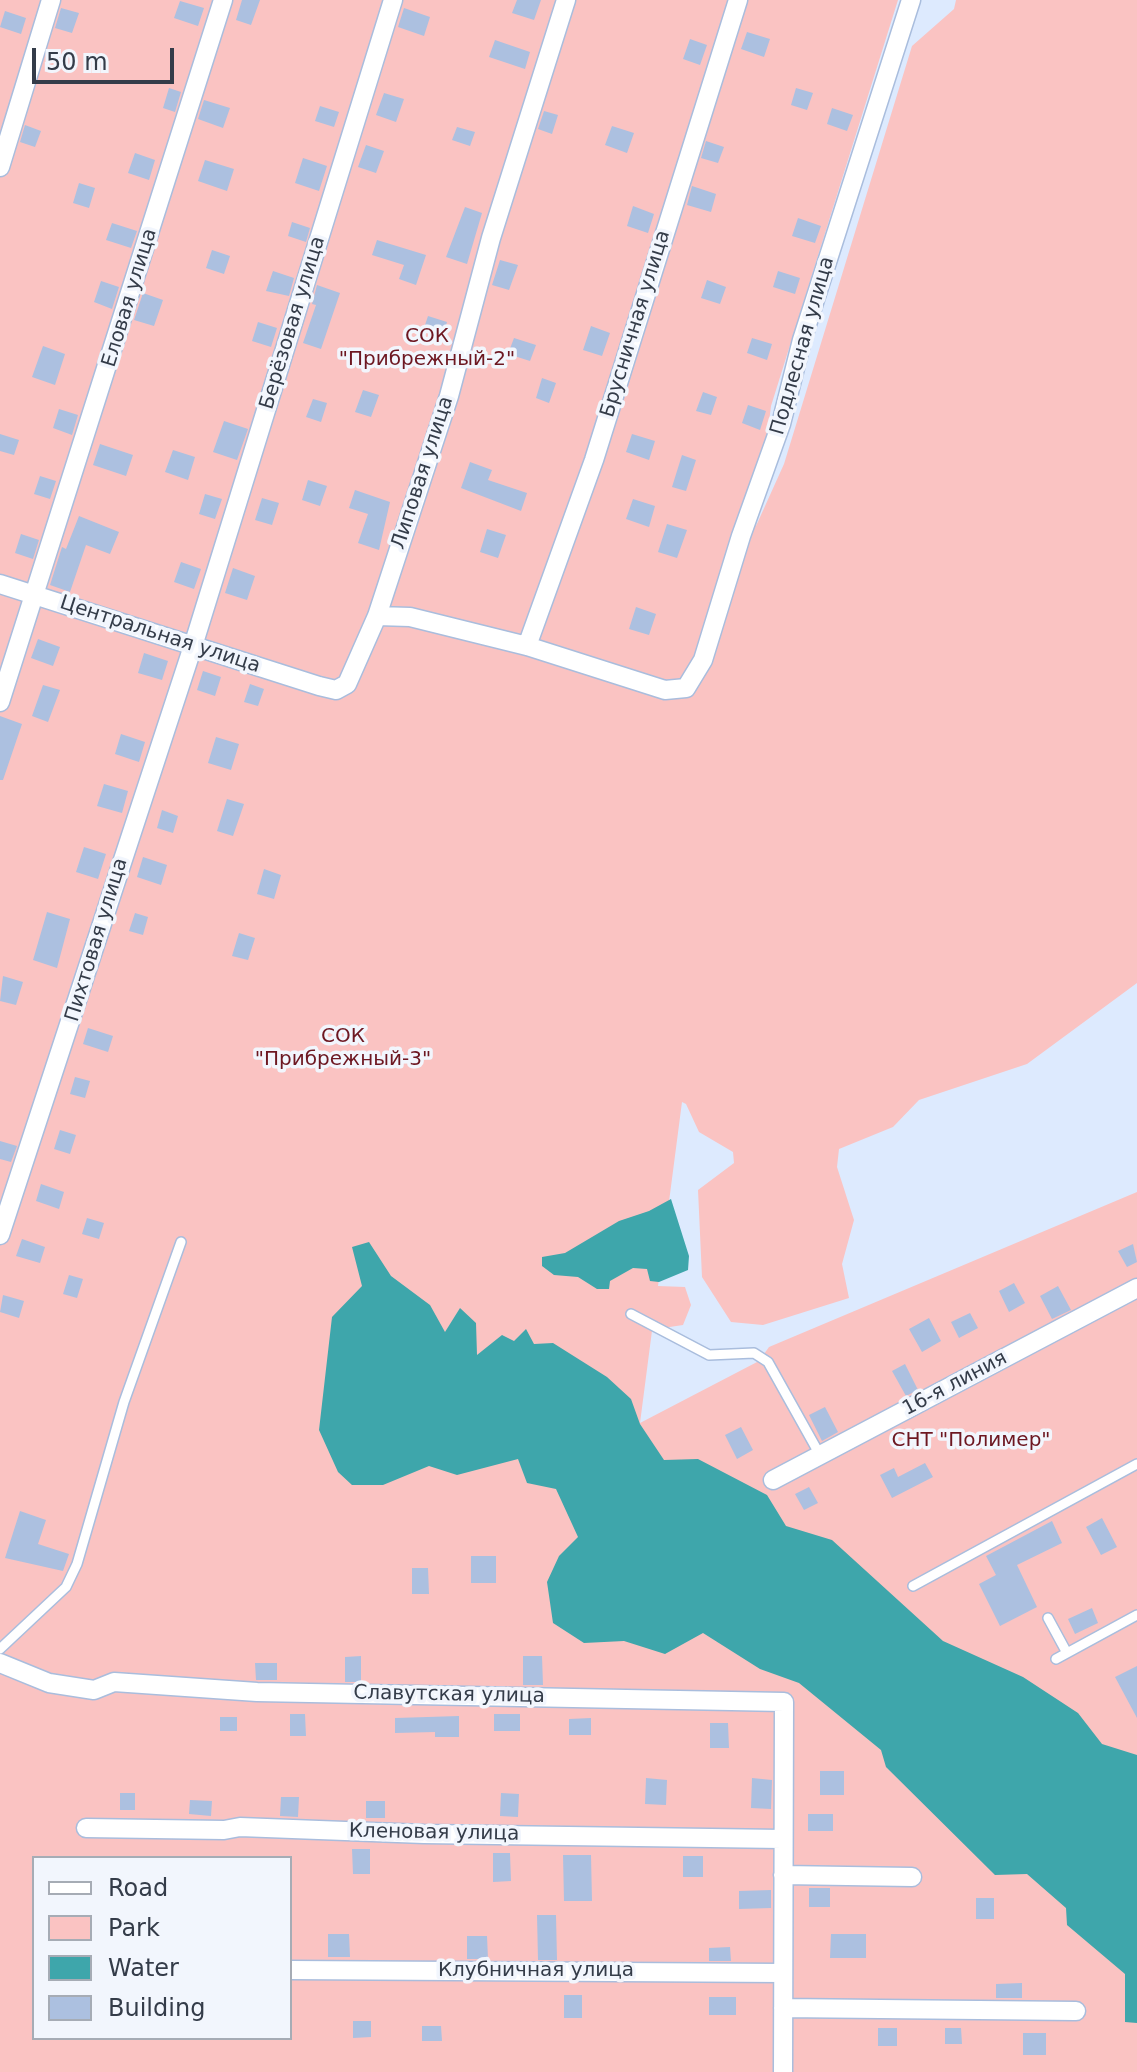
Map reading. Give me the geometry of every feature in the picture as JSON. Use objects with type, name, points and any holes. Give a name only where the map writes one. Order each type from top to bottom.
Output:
[{"type":"street","points":[[0,167],[51,0]]},
{"type":"street","name":"Еловая улица","points":[[0,702],[223,0]]},
{"type":"street","name":"Берёзовая улица","points":[[193,646],[393,0]]},
{"type":"street","name":"Липовая улица","points":[[319,686],[336,690],[347,684],[377,616],[449,396],[491,238],[566,0]]},
{"type":"street","name":"Брусничная улица","points":[[527,646],[594,460],[738,0]]},
{"type":"street","name":"Подлесная улица","points":[[527,646],[665,690],[686,688],[703,660],[741,536],[781,424],[802,340],[911,0]]},
{"type":"street","name":"Центральная улица","points":[[0,584],[319,686]]},
{"type":"street","points":[[377,616],[410,617],[527,646]]},
{"type":"street","name":"Пихтовая улица","points":[[0,1235],[193,646]]},
{"type":"street","name":"16-я линия","points":[[773,1480],[1137,1288]]},
{"type":"street","name":"Славутская улица","points":[[0,1663],[49,1683],[94,1690],[114,1682],[257,1692],[784,1702],[782,1839]]},
{"type":"street","name":"Кленовая улица","points":[[86,1828],[224,1830],[240,1827],[424,1834],[782,1839]]},
{"type":"street","points":[[782,1839],[783,2072]]},
{"type":"street","points":[[783,1875],[912,1877]]},
{"type":"street","name":"Клубничная улица","points":[[292,1970],[782,1973]]},
{"type":"street","points":[[783,2008],[1076,2011]]},
{"type":"lane","points":[[0,1649],[66,1587],[77,1564],[124,1402],[181,1242]]},
{"type":"lane","points":[[631,1314],[709,1355],[754,1353],[768,1362],[820,1455]]},
{"type":"lane","points":[[913,1586],[1137,1464]]},
{"type":"lane","points":[[1056,1659],[1137,1615]]},
{"type":"lane","points":[[1048,1618],[1067,1653]]},
{"type":"green space","points":[[0,0],[898,0],[771,406],[756,526],[784,464],[912,46],[954,9],[956,0],[1137,0],[1137,983],[1027,1064],[919,1100],[893,1127],[839,1149],[837,1167],[854,1220],[842,1264],[849,1298],[763,1325],[731,1322],[702,1277],[698,1190],[734,1163],[733,1152],[699,1132],[686,1104],[682,1102],[658,1286],[685,1287],[691,1305],[683,1325],[663,1328],[653,1323],[640,1423],[759,1361],[769,1347],[1137,1192],[1137,2072],[0,2072]]},
{"type":"water","points":[[671,1199],[689,1256],[688,1270],[659,1282],[650,1281],[647,1269],[633,1268],[610,1281],[609,1289],[597,1289],[578,1277],[554,1275],[542,1266],[542,1257],[565,1253],[619,1221],[649,1211]]},
{"type":"water","points":[[369,1242],[391,1276],[430,1305],[445,1332],[460,1308],[476,1323],[477,1355],[502,1335],[514,1341],[526,1329],[534,1344],[553,1343],[607,1377],[631,1399],[640,1424],[664,1460],[698,1459],[767,1495],[786,1526],[832,1540],[943,1641],[1023,1677],[1078,1713],[1102,1744],[1137,1755],[1137,2023],[1125,2022],[1125,1974],[1067,1925],[1066,1908],[1027,1874],[995,1875],[886,1767],[881,1750],[799,1683],[760,1669],[703,1633],[665,1654],[624,1641],[584,1643],[553,1623],[547,1582],[559,1556],[578,1537],[556,1489],[527,1483],[518,1459],[457,1475],[429,1466],[383,1485],[352,1485],[338,1472],[319,1430],[332,1317],[362,1286],[352,1247]]},
{"type":"building","points":[[242,0],[260,0],[251,25],[236,20]]},
{"type":"building","points":[[517,0],[541,0],[534,20],[512,13]]},
{"type":"building","points":[[180,1],[204,8],[198,26],[174,18]]},
{"type":"building","points":[[61,8],[79,13],[72,33],[55,28]]},
{"type":"building","points":[[404,8],[430,17],[424,36],[398,27]]},
{"type":"building","points":[[5,11],[26,18],[21,34],[0,27]]},
{"type":"building","points":[[747,32],[770,39],[764,57],[741,49]]},
{"type":"building","points":[[690,39],[707,45],[700,65],[683,59]]},
{"type":"building","points":[[495,40],[530,52],[525,69],[489,57]]},
{"type":"building","points":[[169,88],[181,92],[175,112],[163,108]]},
{"type":"building","points":[[796,88],[813,93],[807,110],[791,105]]},
{"type":"building","points":[[384,93],[404,99],[396,122],[376,115]]},
{"type":"building","points":[[204,100],[230,108],[223,128],[198,119]]},
{"type":"building","points":[[320,106],[339,112],[334,127],[315,121]]},
{"type":"building","points":[[832,108],[853,115],[847,131],[827,124]]},
{"type":"building","points":[[544,111],[558,115],[552,134],[538,129]]},
{"type":"building","points":[[25,125],[41,131],[35,147],[20,142]]},
{"type":"building","points":[[612,126],[634,133],[627,153],[605,145]]},
{"type":"building","points":[[457,127],[475,132],[470,146],[452,140]]},
{"type":"building","points":[[706,141],[724,147],[718,163],[701,158]]},
{"type":"building","points":[[366,145],[384,151],[376,173],[358,167]]},
{"type":"building","points":[[135,153],[155,160],[149,180],[128,173]]},
{"type":"building","points":[[303,158],[327,166],[319,191],[295,183]]},
{"type":"building","points":[[205,160],[234,169],[227,191],[198,181]]},
{"type":"building","points":[[79,183],[95,188],[89,208],[73,203]]},
{"type":"building","points":[[692,186],[716,194],[711,212],[687,205]]},
{"type":"building","points":[[633,206],[654,214],[648,233],[627,226]]},
{"type":"building","points":[[465,207],[482,213],[467,264],[446,257]]},
{"type":"building","points":[[798,218],[821,226],[815,243],[792,236]]},
{"type":"building","points":[[292,222],[310,228],[306,242],[288,236]]},
{"type":"building","points":[[112,223],[137,231],[131,248],[106,240]]},
{"type":"building","points":[[377,240],[426,255],[416,285],[399,279],[404,265],[372,255]]},
{"type":"building","points":[[212,250],[230,256],[224,274],[206,268]]},
{"type":"building","points":[[500,260],[518,265],[509,290],[492,285]]},
{"type":"building","points":[[273,271],[294,278],[289,296],[266,291]]},
{"type":"building","points":[[778,271],[800,278],[795,294],[773,287]]},
{"type":"building","points":[[707,280],[726,287],[720,304],[701,298]]},
{"type":"building","points":[[101,281],[119,287],[112,309],[94,302]]},
{"type":"building","points":[[317,285],[340,293],[321,349],[303,343],[316,305],[312,304]]},
{"type":"building","points":[[143,293],[163,300],[154,326],[134,320]]},
{"type":"building","points":[[428,316],[447,322],[442,338],[423,331]]},
{"type":"building","points":[[258,322],[277,328],[271,347],[252,341]]},
{"type":"building","points":[[591,326],[610,333],[602,356],[583,350]]},
{"type":"building","points":[[514,338],[536,345],[530,361],[508,354]]},
{"type":"building","points":[[752,338],[772,344],[767,360],[747,353]]},
{"type":"building","points":[[43,346],[65,354],[55,385],[32,377]]},
{"type":"building","points":[[542,378],[556,383],[549,403],[536,398]]},
{"type":"building","points":[[363,390],[379,395],[371,417],[355,412]]},
{"type":"building","points":[[703,392],[717,397],[711,415],[696,411]]},
{"type":"building","points":[[313,399],[327,403],[321,422],[306,417]]},
{"type":"building","points":[[748,405],[766,411],[760,430],[742,423]]},
{"type":"building","points":[[59,409],[78,415],[72,435],[53,428]]},
{"type":"building","points":[[224,421],[248,429],[237,460],[213,452]]},
{"type":"building","points":[[0,434],[19,440],[14,455],[0,451]]},
{"type":"building","points":[[632,434],[655,441],[649,460],[626,452]]},
{"type":"building","points":[[100,444],[133,455],[126,476],[93,465]]},
{"type":"building","points":[[173,450],[195,457],[188,480],[165,472]]},
{"type":"building","points":[[682,455],[696,460],[686,491],[672,487]]},
{"type":"building","points":[[470,462],[492,470],[488,480],[527,493],[521,511],[461,488]]},
{"type":"building","points":[[40,476],[56,481],[50,499],[34,494]]},
{"type":"building","points":[[308,480],[327,486],[320,506],[302,500]]},
{"type":"building","points":[[355,490],[390,502],[379,550],[358,543],[368,514],[349,508]]},
{"type":"building","points":[[205,494],[222,499],[215,519],[199,514]]},
{"type":"building","points":[[262,498],[279,503],[272,525],[255,520]]},
{"type":"building","points":[[633,499],[655,506],[649,527],[626,519]]},
{"type":"building","points":[[79,516],[119,532],[110,554],[86,545],[70,592],[50,585],[62,547],[66,549]]},
{"type":"building","points":[[667,524],[687,530],[677,558],[658,552]]},
{"type":"building","points":[[487,529],[506,535],[498,558],[480,552]]},
{"type":"building","points":[[21,534],[39,540],[33,559],[15,553]]},
{"type":"building","points":[[181,562],[201,569],[194,589],[174,582]]},
{"type":"building","points":[[233,568],[255,576],[247,600],[225,593]]},
{"type":"building","points":[[636,607],[656,614],[649,635],[629,629]]},
{"type":"building","points":[[38,639],[60,647],[53,666],[31,658]]},
{"type":"building","points":[[144,653],[168,661],[162,680],[138,673]]},
{"type":"building","points":[[203,671],[221,677],[215,696],[197,690]]},
{"type":"building","points":[[250,684],[264,689],[258,706],[244,702]]},
{"type":"building","points":[[43,685],[60,690],[48,722],[32,716]]},
{"type":"building","points":[[0,716],[22,724],[3,780],[0,780]]},
{"type":"building","points":[[121,734],[145,742],[139,762],[115,754]]},
{"type":"building","points":[[216,737],[239,744],[231,770],[208,763]]},
{"type":"building","points":[[104,784],[128,791],[122,813],[97,806]]},
{"type":"building","points":[[227,799],[244,804],[233,836],[217,831]]},
{"type":"building","points":[[162,810],[178,816],[173,833],[157,828]]},
{"type":"building","points":[[84,847],[106,854],[98,879],[76,872]]},
{"type":"building","points":[[143,857],[167,865],[161,885],[137,877]]},
{"type":"building","points":[[264,869],[281,875],[274,899],[257,894]]},
{"type":"building","points":[[47,912],[70,919],[57,968],[33,960]]},
{"type":"building","points":[[135,913],[148,917],[143,935],[129,931]]},
{"type":"building","points":[[239,933],[255,938],[248,960],[232,956]]},
{"type":"building","points":[[3,976],[23,982],[16,1005],[0,1001]]},
{"type":"building","points":[[88,1028],[113,1036],[108,1052],[83,1044]]},
{"type":"building","points":[[75,1077],[90,1081],[85,1098],[70,1094]]},
{"type":"building","points":[[60,1130],[76,1135],[70,1154],[54,1149]]},
{"type":"building","points":[[0,1141],[17,1146],[11,1162],[0,1159]]},
{"type":"building","points":[[41,1184],[64,1192],[59,1209],[36,1201]]},
{"type":"building","points":[[87,1218],[104,1223],[99,1239],[82,1234]]},
{"type":"building","points":[[22,1239],[45,1247],[40,1263],[16,1256]]},
{"type":"building","points":[[1133,1244],[1137,1262],[1127,1267],[1118,1251]]},
{"type":"building","points":[[69,1275],[83,1279],[77,1298],[63,1294]]},
{"type":"building","points":[[1014,1283],[1025,1303],[1009,1312],[999,1291]]},
{"type":"building","points":[[1058,1286],[1071,1310],[1052,1319],[1040,1296]]},
{"type":"building","points":[[3,1295],[24,1301],[19,1318],[0,1312]]},
{"type":"building","points":[[970,1313],[978,1328],[959,1338],[951,1322]]},
{"type":"building","points":[[929,1318],[941,1341],[922,1352],[909,1329]]},
{"type":"building","points":[[905,1364],[918,1390],[906,1396],[892,1371]]},
{"type":"building","points":[[825,1407],[838,1432],[822,1441],[809,1415]]},
{"type":"building","points":[[741,1427],[753,1450],[737,1459],[725,1435]]},
{"type":"building","points":[[925,1463],[933,1477],[892,1498],[880,1475],[894,1468],[898,1477]]},
{"type":"building","points":[[809,1487],[818,1503],[804,1510],[795,1494]]},
{"type":"building","points":[[20,1511],[46,1520],[38,1544],[69,1554],[63,1571],[5,1558]]},
{"type":"building","points":[[1102,1518],[1117,1547],[1101,1555],[1086,1527]]},
{"type":"building","points":[[1052,1521],[1062,1543],[1017,1565],[1037,1607],[1000,1626],[979,1584],[996,1575],[986,1556]]},
{"type":"building","points":[[471,1556],[496,1556],[496,1583],[471,1583]]},
{"type":"building","points":[[412,1568],[428,1568],[429,1594],[412,1594]]},
{"type":"building","points":[[1092,1608],[1098,1623],[1075,1634],[1068,1619]]},
{"type":"building","points":[[361,1656],[361,1682],[345,1682],[345,1657]]},
{"type":"building","points":[[523,1656],[542,1656],[543,1685],[523,1685]]},
{"type":"building","points":[[255,1663],[277,1663],[277,1680],[256,1680]]},
{"type":"building","points":[[1137,1666],[1137,1718],[1115,1677]]},
{"type":"building","points":[[290,1714],[305,1714],[306,1736],[290,1736]]},
{"type":"building","points":[[494,1714],[520,1714],[520,1731],[494,1731]]},
{"type":"building","points":[[459,1716],[459,1737],[435,1737],[435,1732],[395,1733],[395,1718]]},
{"type":"building","points":[[220,1717],[237,1717],[237,1731],[220,1731]]},
{"type":"building","points":[[591,1718],[591,1735],[569,1735],[569,1719]]},
{"type":"building","points":[[710,1723],[728,1723],[729,1748],[710,1748]]},
{"type":"building","points":[[820,1771],[844,1771],[844,1795],[820,1795]]},
{"type":"building","points":[[646,1778],[667,1780],[666,1805],[645,1804]]},
{"type":"building","points":[[752,1778],[772,1780],[771,1809],[751,1808]]},
{"type":"building","points":[[120,1793],[135,1793],[135,1810],[120,1810]]},
{"type":"building","points":[[501,1793],[519,1794],[518,1817],[500,1816]]},
{"type":"building","points":[[281,1797],[299,1797],[298,1817],[280,1816]]},
{"type":"building","points":[[190,1800],[212,1801],[211,1816],[189,1814]]},
{"type":"building","points":[[366,1801],[385,1801],[385,1818],[366,1818]]},
{"type":"building","points":[[808,1814],[833,1814],[833,1831],[808,1831]]},
{"type":"building","points":[[352,1849],[370,1849],[370,1874],[353,1874]]},
{"type":"building","points":[[493,1853],[510,1853],[511,1881],[493,1882]]},
{"type":"building","points":[[563,1855],[591,1855],[592,1901],[564,1901]]},
{"type":"building","points":[[683,1856],[703,1856],[703,1877],[683,1877]]},
{"type":"building","points":[[809,1888],[830,1888],[830,1907],[809,1907]]},
{"type":"building","points":[[771,1890],[771,1908],[739,1909],[739,1891]]},
{"type":"building","points":[[976,1898],[994,1898],[994,1919],[976,1919]]},
{"type":"building","points":[[537,1915],[556,1915],[557,1960],[538,1960]]},
{"type":"building","points":[[328,1934],[349,1934],[350,1957],[328,1957]]},
{"type":"building","points":[[831,1934],[866,1934],[866,1958],[830,1958]]},
{"type":"building","points":[[467,1936],[487,1936],[488,1959],[467,1959]]},
{"type":"building","points":[[730,1947],[731,1961],[709,1961],[709,1948]]},
{"type":"building","points":[[1022,1983],[1022,1998],[996,1998],[996,1984]]},
{"type":"building","points":[[564,1995],[582,1995],[582,2018],[564,2018]]},
{"type":"building","points":[[709,1997],[736,1997],[736,2015],[709,2015]]},
{"type":"building","points":[[353,2021],[371,2021],[371,2037],[353,2038]]},
{"type":"building","points":[[422,2026],[441,2026],[442,2041],[422,2041]]},
{"type":"building","points":[[878,2028],[897,2028],[897,2046],[878,2046]]},
{"type":"building","points":[[945,2028],[961,2028],[962,2044],[945,2044]]},
{"type":"building","points":[[1023,2033],[1046,2033],[1046,2055],[1023,2055]]},
{"type":"park label","name":"СОК \"Прибрежный-2\"","points":[[427,348]]},
{"type":"park label","name":"СОК \"Прибрежный-3\"","points":[[343,1048]]},
{"type":"park label","name":"СНТ \"Полимер\"","points":[[971,1441]]}]
